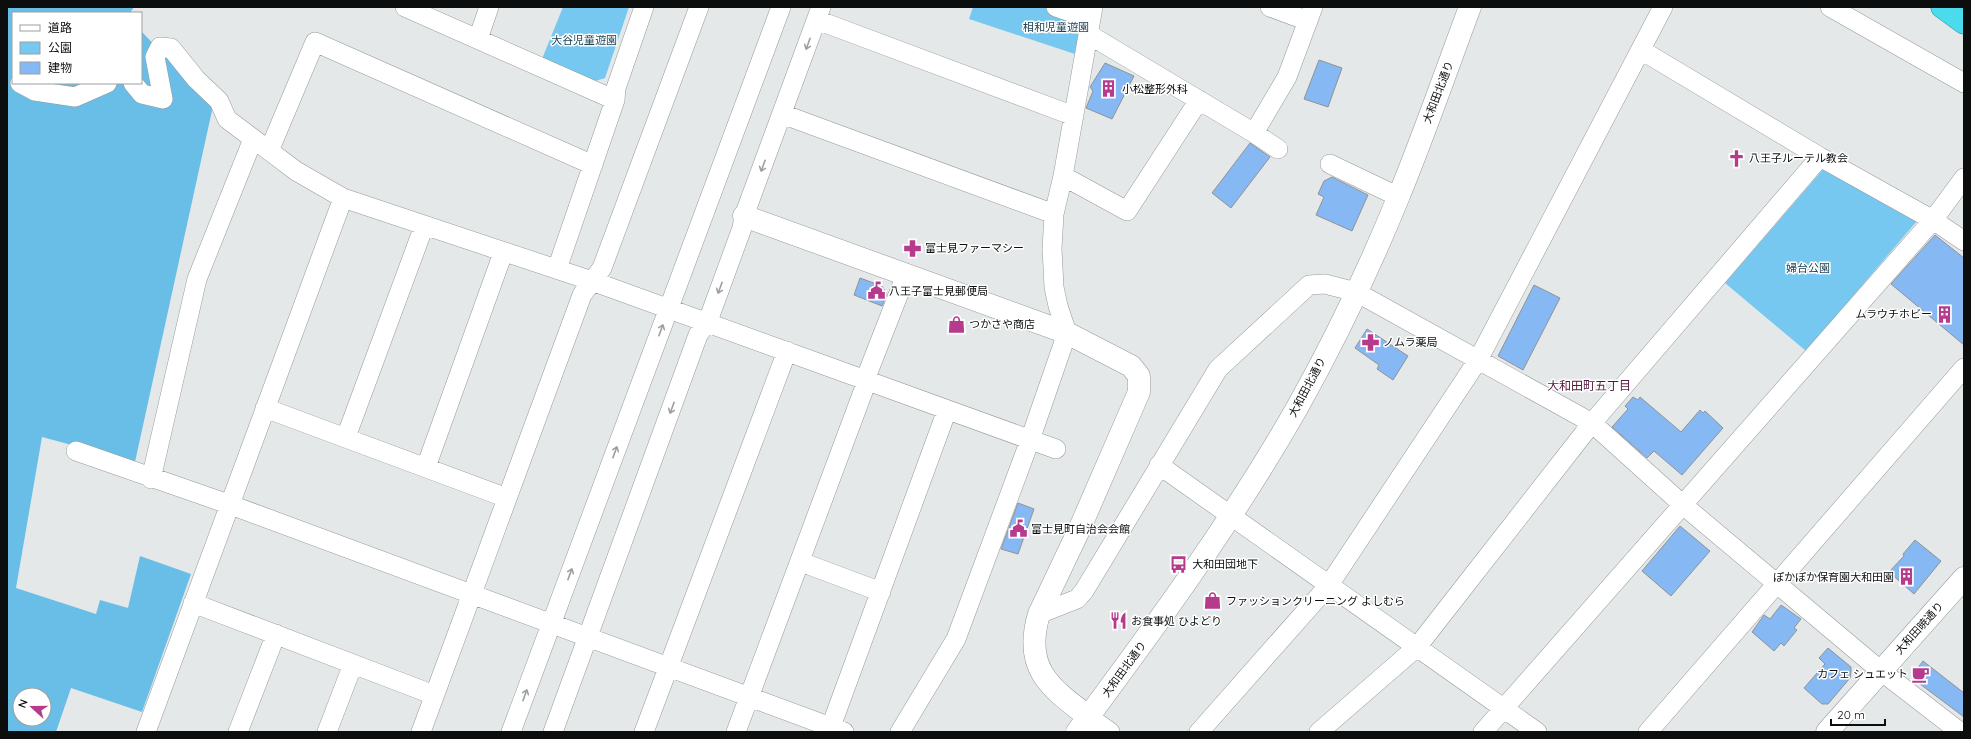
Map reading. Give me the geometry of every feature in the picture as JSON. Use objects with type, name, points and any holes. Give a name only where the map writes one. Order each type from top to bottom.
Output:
[{"type":"highway","points":[[1942,7],[1964,23]]},
{"type":"street","points":[[478,39],[489,7]]},
{"type":"street","points":[[557,269],[615,100],[616,88],[644,7]]},
{"type":"street","points":[[421,732],[582,295],[602,268],[699,7]]},
{"type":"street","points":[[511,732],[781,7]]},
{"type":"street","points":[[1056,7],[1091,20],[1199,100],[1278,149]]},
{"type":"street","points":[[1254,133],[1287,77],[1311,14],[1270,7]]},
{"type":"street","name":"大和田北通り","points":[[1083,724],[1179,594],[1297,407],[1356,292],[1399,197],[1470,7]]},
{"type":"street","points":[[1199,732],[1329,585],[1478,360],[1663,7]]},
{"type":"street","points":[[1830,7],[1964,83]]},
{"type":"street","points":[[409,8],[615,100]]},
{"type":"street","points":[[553,732],[698,336],[708,321],[742,228],[744,216],[819,13],[1074,116]]},
{"type":"street","points":[[900,732],[956,639],[1030,440],[1066,332],[1054,287],[1052,249],[1054,214],[1063,176],[1091,20]]},
{"type":"street","points":[[269,151],[315,42],[593,164]]},
{"type":"street","points":[[134,84],[142,94],[163,99],[155,57],[160,47],[171,48],[196,79],[219,101],[227,119],[296,171],[343,198],[708,321],[866,381],[1056,449]]},
{"type":"street","points":[[1641,50],[1820,157],[1933,220],[1964,241]]},
{"type":"street","points":[[22,84],[35,91],[75,97],[105,84]]},
{"type":"street","points":[[1063,176],[1127,211],[1199,100]]},
{"type":"street","points":[[782,114],[1054,214]]},
{"type":"street","points":[[151,479],[198,279],[253,139]]},
{"type":"street","points":[[1319,732],[1417,647],[1592,423],[1820,157]]},
{"type":"street","points":[[1330,164],[1399,197]]},
{"type":"street","points":[[1483,732],[1933,220],[1964,178]]},
{"type":"street","points":[[146,732],[343,198]]},
{"type":"street","points":[[744,216],[1066,332],[1131,366],[1139,376],[1139,392],[1079,530],[1039,614],[1033,644],[1039,668],[1046,681],[1065,700],[1083,724],[1110,732]]},
{"type":"street","points":[[346,437],[424,226]]},
{"type":"street","points":[[426,467],[503,252]]},
{"type":"street","points":[[736,732],[801,562],[906,275]]},
{"type":"street","points":[[1039,614],[1072,601],[1084,591],[1218,369],[1309,285],[1325,284],[1356,292],[1592,423],[1683,505],[1882,671],[1960,732]]},
{"type":"street","points":[[644,732],[787,351]]},
{"type":"street","points":[[1648,732],[1964,368]]},
{"type":"street","points":[[265,408],[507,498]]},
{"type":"street","points":[[76,451],[230,506],[471,596],[552,624],[834,730],[881,592],[947,410]]},
{"type":"street","points":[[1159,465],[1537,732]]},
{"type":"street","points":[[801,562],[881,592]]},
{"type":"street","name":"大和田暁通り","points":[[1827,732],[1964,578]]},
{"type":"street","points":[[193,603],[434,695]]},
{"type":"street","points":[[238,732],[276,634]]},
{"type":"street","points":[[327,732],[353,664]]},
{"type":"green space","name":"大谷児童遊園","points":[[563,7],[629,7],[605,78],[592,82],[542,59]]},
{"type":"green space","name":"相和児童遊園","points":[[973,7],[1056,7],[1091,19],[1084,57],[969,19]]},
{"type":"green space","name":"婦台公園","points":[[1825,167],[1917,221],[1806,351],[1725,283]]},
{"type":"shaded area","points":[[7,7],[134,7],[131,12],[12,12],[12,84],[142,84],[142,32],[213,106],[135,462],[42,437],[16,588],[96,614],[100,600],[128,608],[140,556],[191,574],[142,712],[71,688],[56,732],[7,732]]},
{"type":"building","points":[[1319,60],[1342,68],[1328,107],[1304,99]]},
{"type":"building","name":"小松整形外科","points":[[1105,63],[1134,76],[1112,119],[1086,108],[1093,91],[1090,87]]},
{"type":"building","points":[[1250,143],[1270,157],[1231,208],[1212,193]]},
{"type":"building","points":[[1332,177],[1368,195],[1352,231],[1316,215],[1324,197],[1318,194],[1324,181]]},
{"type":"building","name":"ムラウチホビー","points":[[1935,235],[1964,258],[1964,345],[1891,284]]},
{"type":"building","points":[[860,278],[882,286],[887,294],[882,306],[854,295]]},
{"type":"building","points":[[1534,285],[1560,298],[1523,370],[1498,356]]},
{"type":"building","points":[[1367,329],[1408,356],[1393,380],[1377,369],[1379,365],[1355,348]]},
{"type":"building","points":[[1633,397],[1638,400],[1640,397],[1681,432],[1700,410],[1703,413],[1705,411],[1723,428],[1682,475],[1654,451],[1647,458],[1612,427],[1628,409],[1625,406]]},
{"type":"building","name":"富士見町自治会会館","points":[[1018,503],[1034,509],[1018,554],[1001,549]]},
{"type":"building","points":[[1680,526],[1710,551],[1671,596],[1642,571]]},
{"type":"building","points":[[1915,540],[1941,561],[1914,594],[1889,572],[1904,556],[1903,554]]},
{"type":"building","points":[[1781,605],[1801,619],[1794,628],[1797,630],[1784,646],[1781,643],[1774,651],[1752,632],[1764,615],[1770,619]]},
{"type":"building","points":[[1828,648],[1851,667],[1851,672],[1850,678],[1828,704],[1822,704],[1804,688],[1825,664],[1819,658]]},
{"type":"building","points":[[1923,661],[1964,693],[1964,717],[1916,681],[1916,670]]},
{"type":"place","name":"小松整形外科","points":[[1109,89]]},
{"type":"place","name":"八王子ルーテル教会","points":[[1736,158]]},
{"type":"place","name":"富士見ファーマシー","points":[[912,248]]},
{"type":"place","name":"八王子富士見郵便局","points":[[876,291]]},
{"type":"place","name":"ムラウチホビー","points":[[1945,314]]},
{"type":"place","name":"つかさや商店","points":[[956,324]]},
{"type":"place","name":"ノムラ薬局","points":[[1370,342]]},
{"type":"place","name":"富士見町自治会会館","points":[[1018,529]]},
{"type":"place","name":"大和田団地下","points":[[1179,564]]},
{"type":"place","name":"ぽかぽか保育園大和田園","points":[[1907,577]]},
{"type":"place","name":"ファッションクリーニング よしむら","points":[[1213,601]]},
{"type":"place","name":"お食事処 ひよどり","points":[[1118,621]]},
{"type":"place","name":"カフェ シュエット","points":[[1921,674]]},
{"type":"district","name":"大和田町五丁目","points":[[1589,386]]}]
